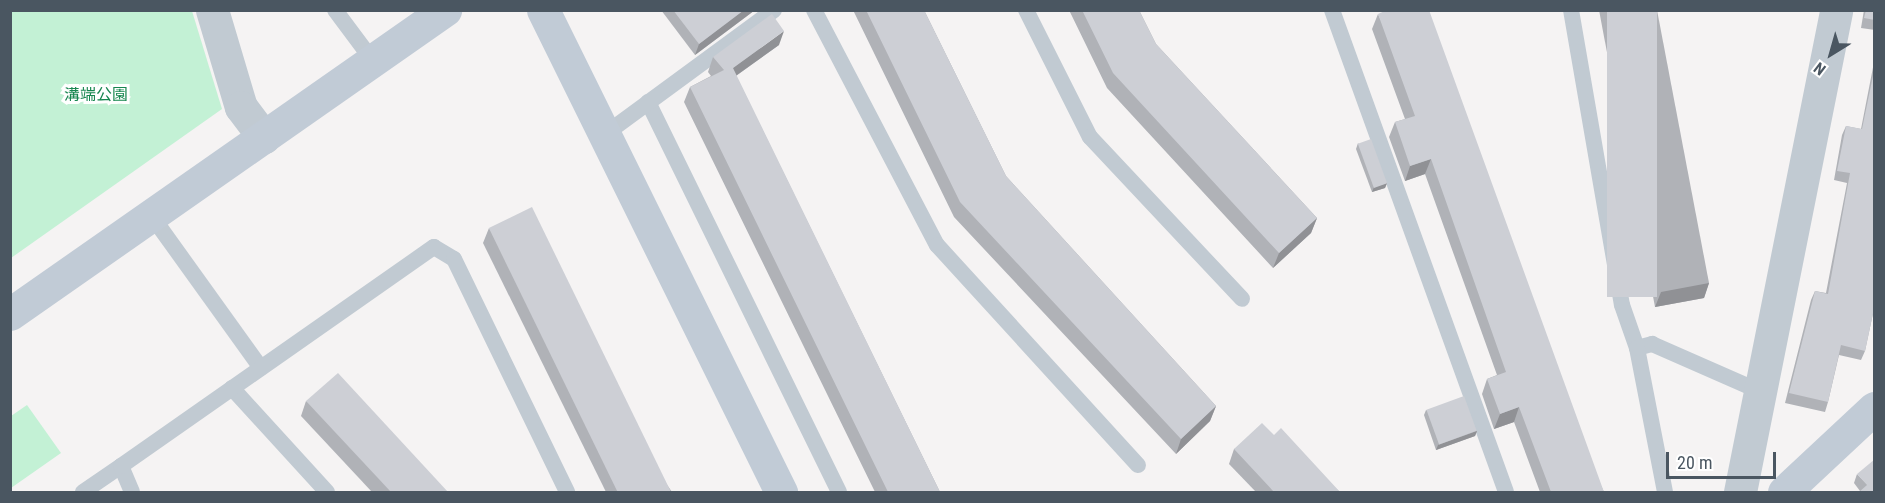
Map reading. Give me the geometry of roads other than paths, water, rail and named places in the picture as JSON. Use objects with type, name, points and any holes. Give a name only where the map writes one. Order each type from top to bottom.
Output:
[{"type":"street","points":[[10,315],[445,10]]},
{"type":"street","points":[[543,10],[781,492]]},
{"type":"street","points":[[1740,492],[1836,10]]},
{"type":"street","points":[[223,24],[241,107],[264,137]]},
{"type":"street","points":[[1784,492],[1875,408]]},
{"type":"lane","points":[[335,10],[373,61]]},
{"type":"lane","points":[[604,135],[774,10]]},
{"type":"lane","points":[[814,10],[937,245],[1138,465]]},
{"type":"lane","points":[[1026,10],[1090,136],[1242,299]]},
{"type":"lane","points":[[1332,10],[1506,492]]},
{"type":"lane","points":[[1571,10],[1622,305],[1637,348],[1665,492]]},
{"type":"lane","points":[[648,102],[839,492]]},
{"type":"lane","points":[[151,215],[261,368]]},
{"type":"lane","points":[[83,492],[434,247],[454,259],[567,492]]},
{"type":"lane","points":[[1637,348],[1652,344],[1759,391]]},
{"type":"lane","points":[[232,388],[327,492]]},
{"type":"lane","points":[[121,466],[132,492]]},
{"type":"park label","name":"溝端公園","points":[[96,95]]}]
